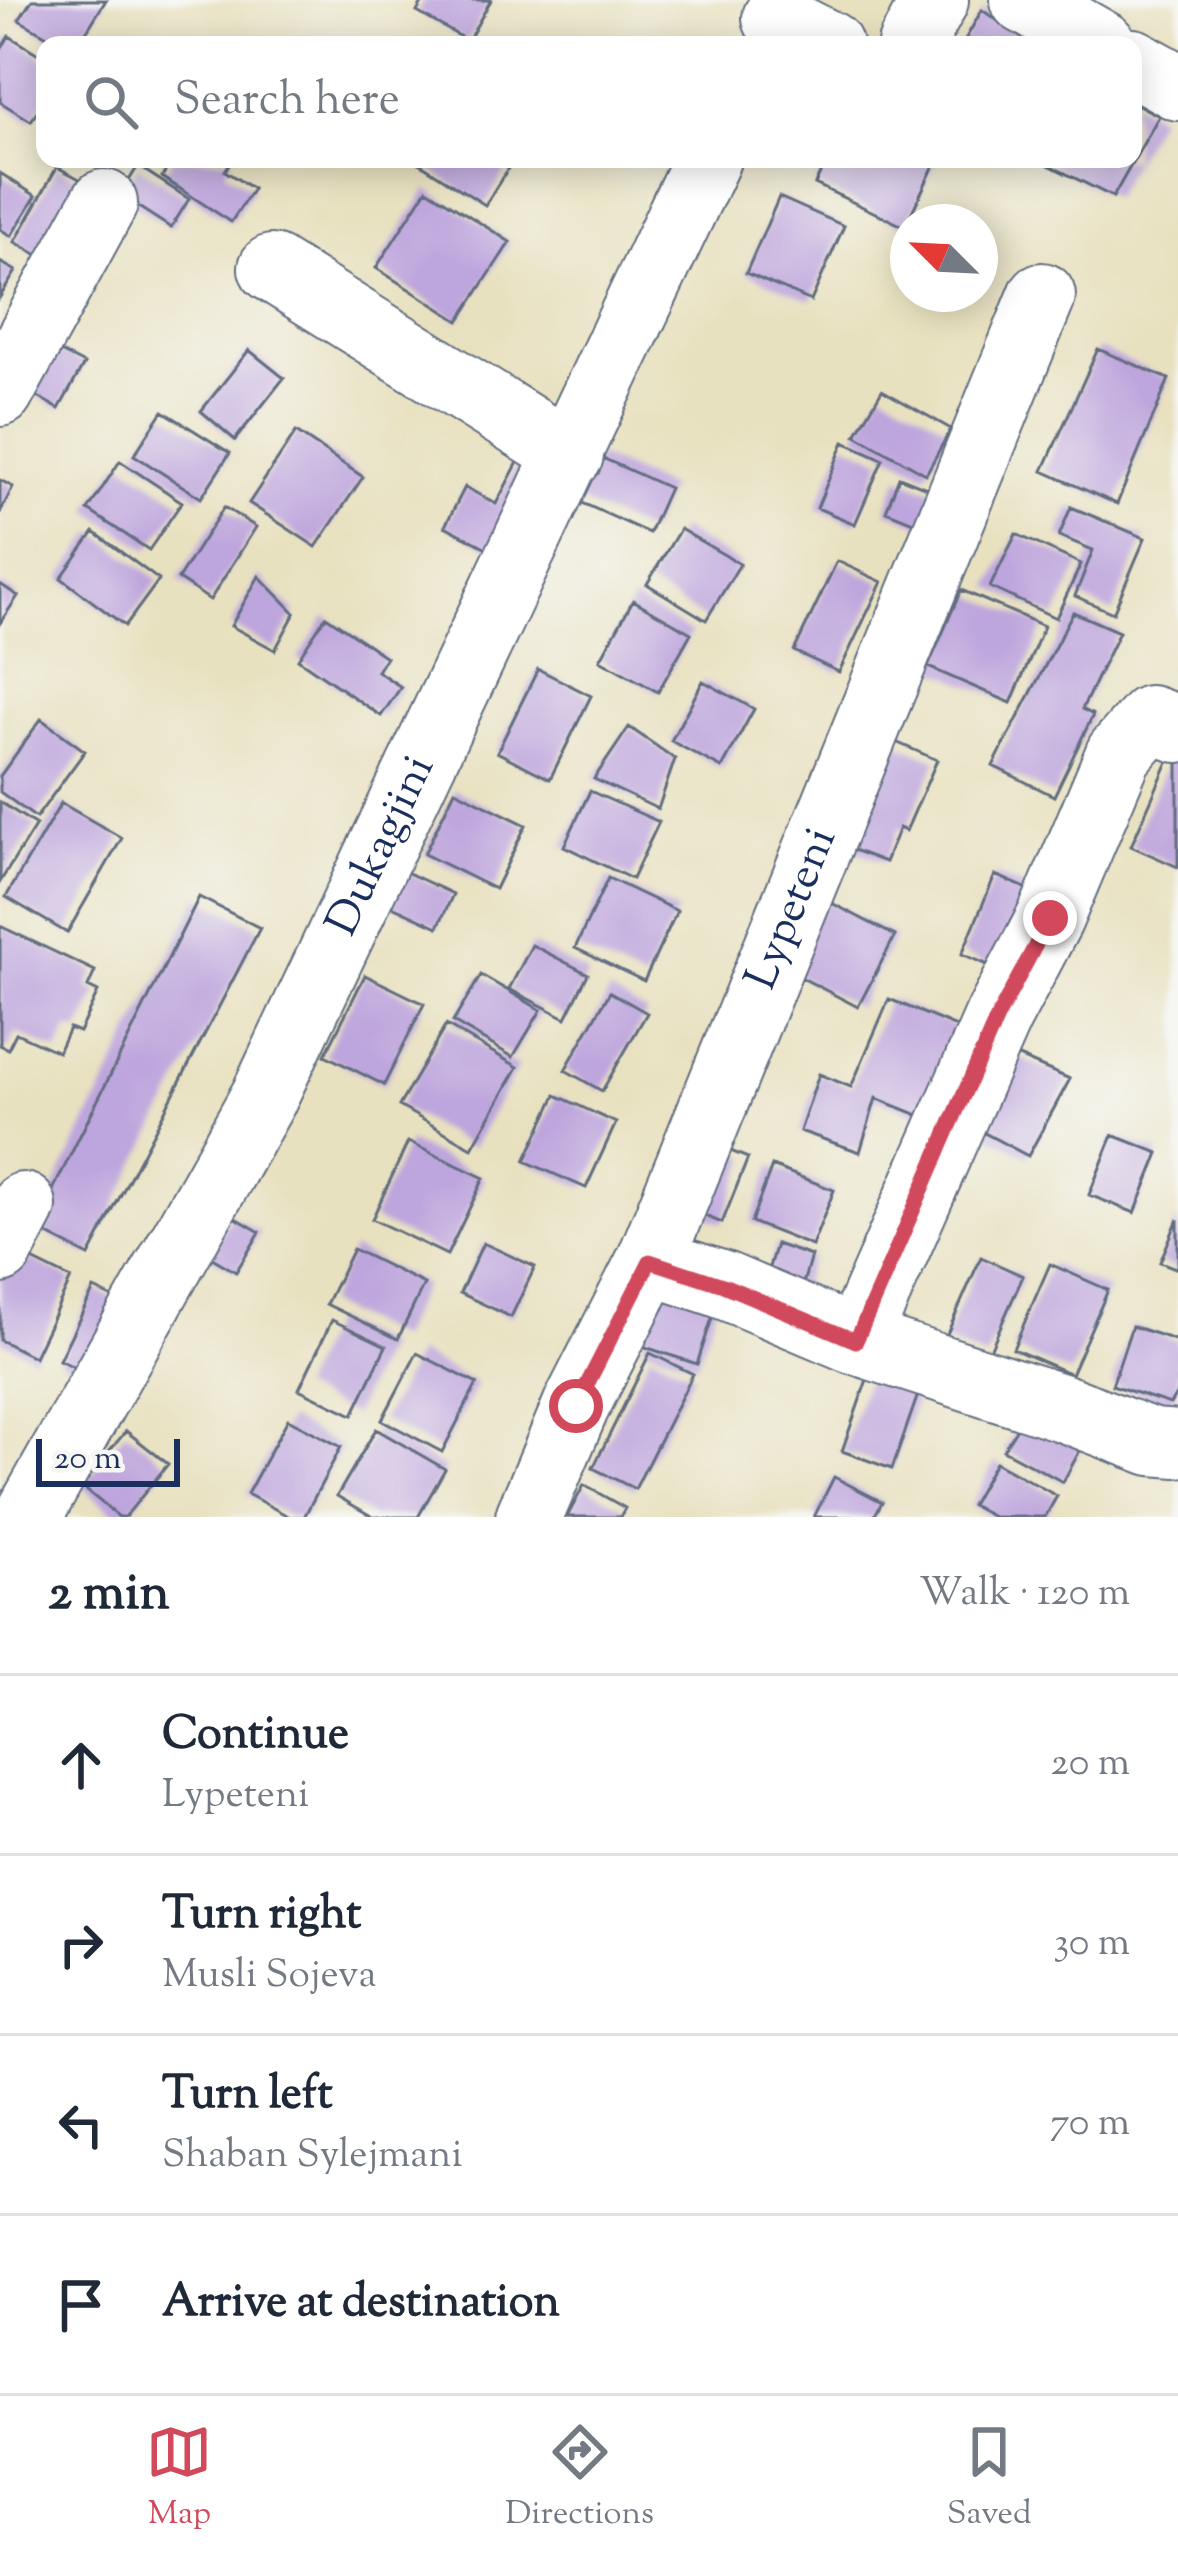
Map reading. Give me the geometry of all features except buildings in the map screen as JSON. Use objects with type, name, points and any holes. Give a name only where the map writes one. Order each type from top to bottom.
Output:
[{"type":"street","points":[[916,36],[935,0]]},
{"type":"street","points":[[1024,0],[1087,36]]},
{"type":"street","points":[[1142,67],[1178,87]]},
{"type":"street","name":"Dukagjini","points":[[28,1517],[264,1097],[703,168]]},
{"type":"street","points":[[0,393],[104,203]]},
{"type":"street","points":[[272,268],[570,455]]},
{"type":"street","name":"Lypeteni","points":[[530,1517],[576,1406],[650,1261],[1042,296]]},
{"type":"street","points":[[856,1341],[998,1016],[1050,918],[1118,754],[1150,718],[1178,729]]},
{"type":"street","points":[[650,1261],[723,1285],[856,1341],[1152,1442],[1178,1444]]},
{"type":"route","points":[[576,1406],[650,1261],[723,1285],[856,1341],[998,1016],[1050,918]]}]
